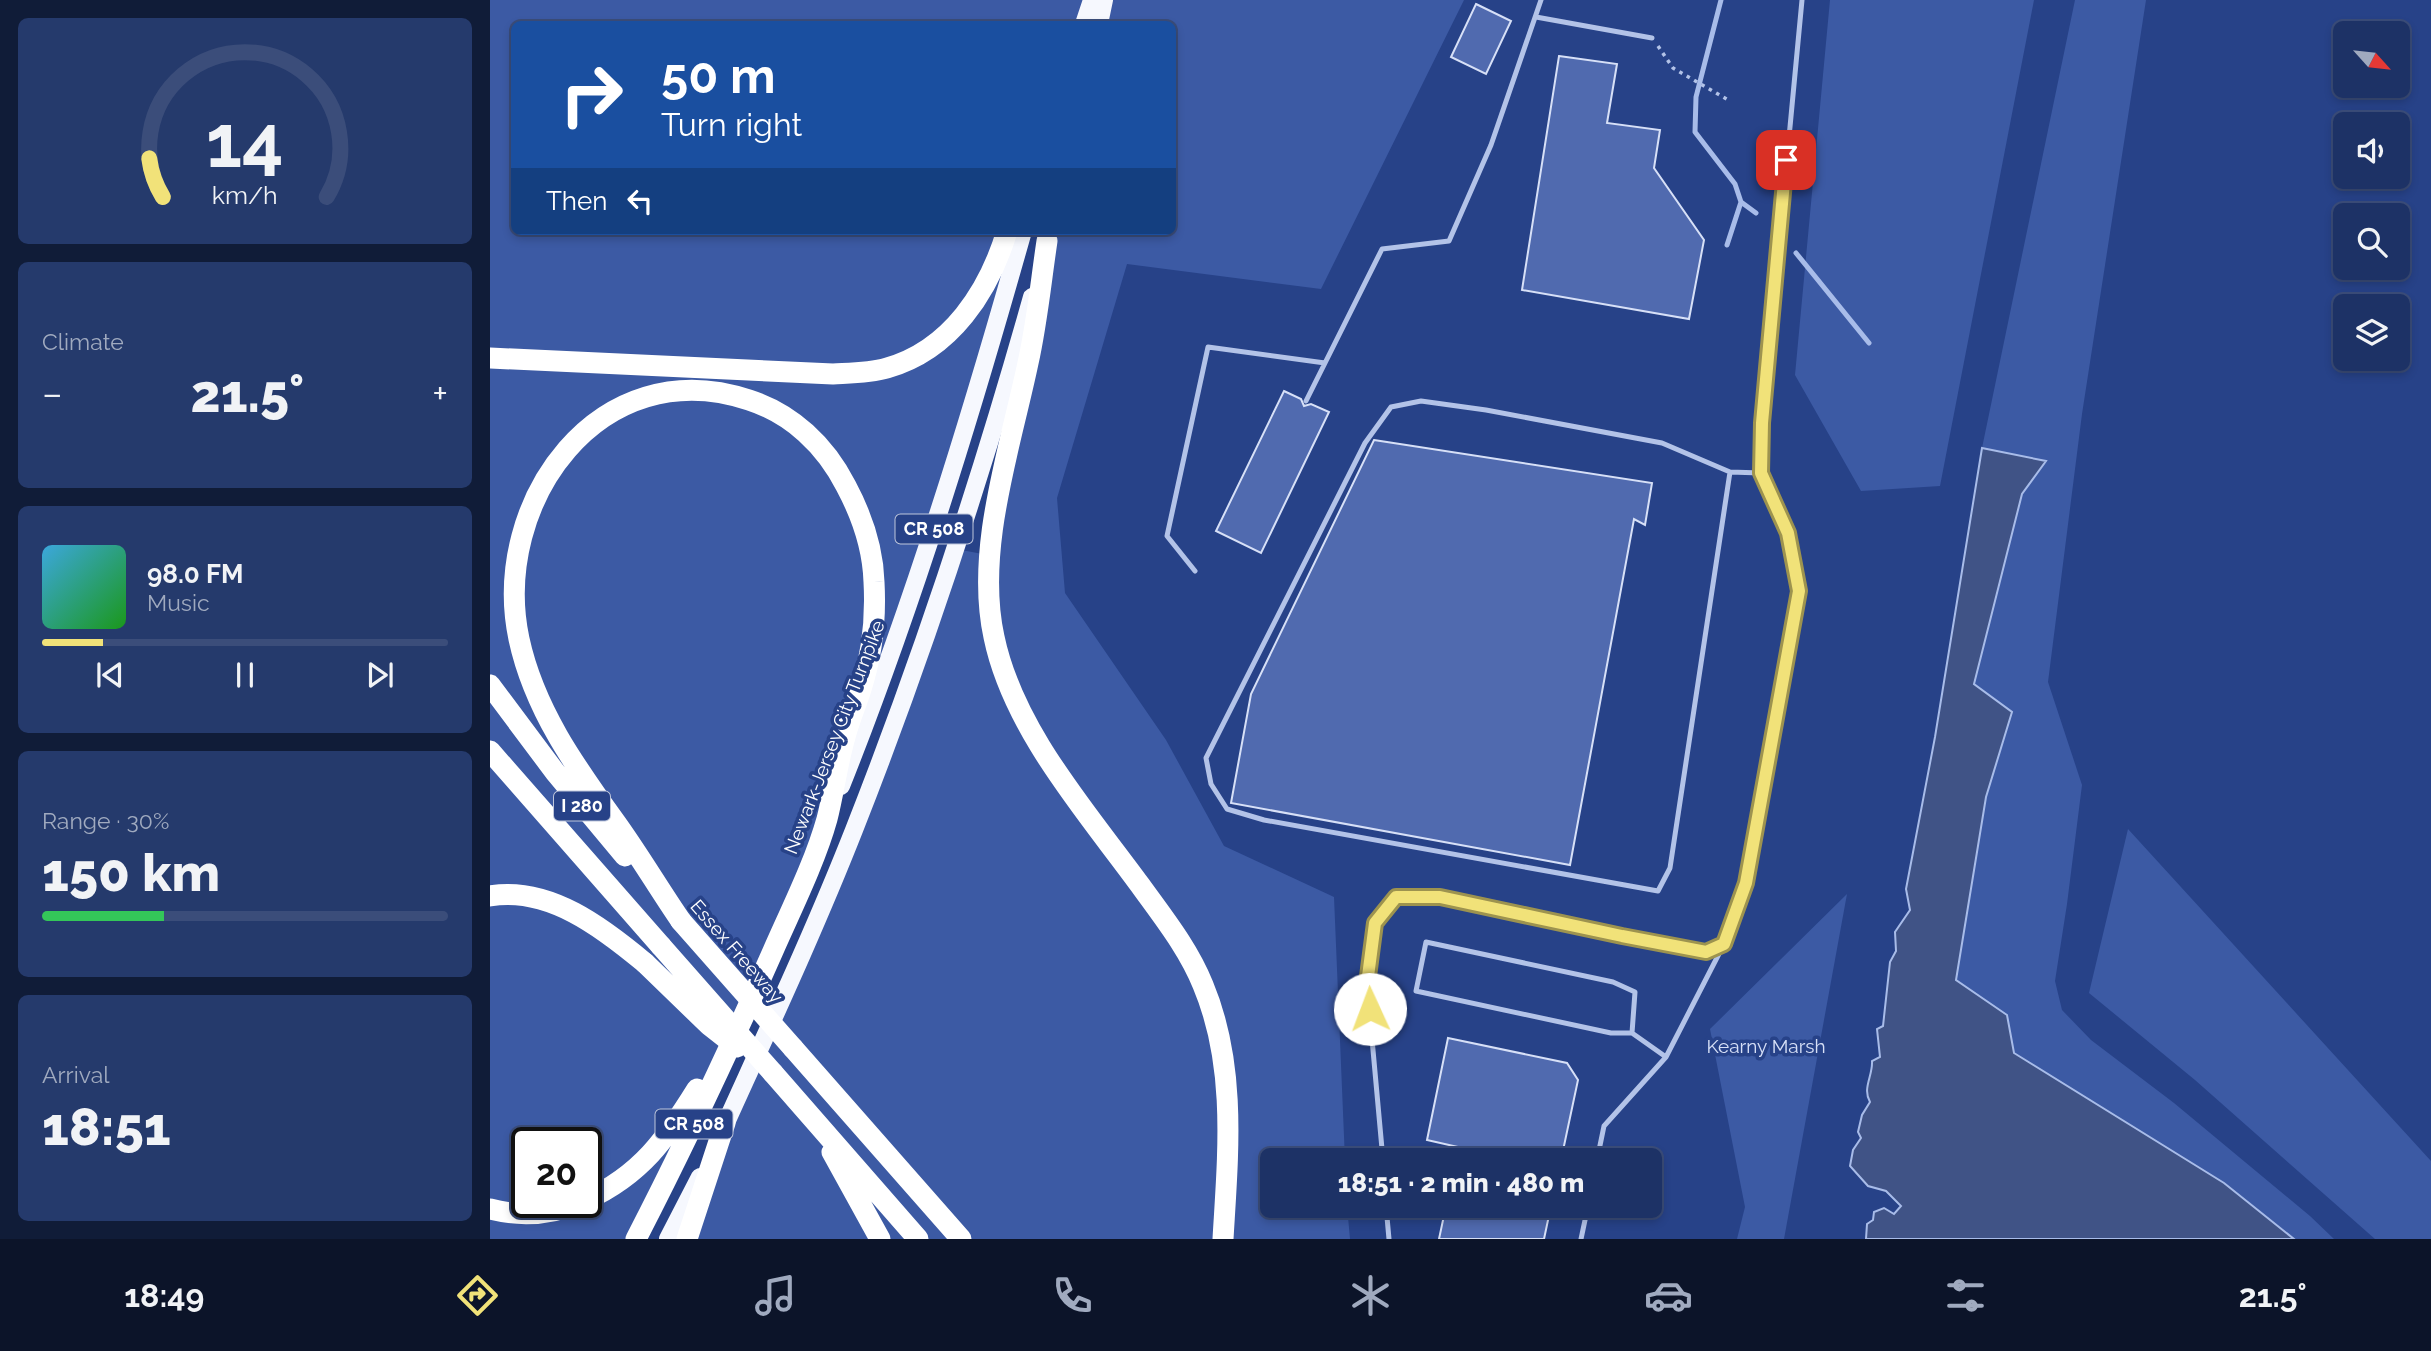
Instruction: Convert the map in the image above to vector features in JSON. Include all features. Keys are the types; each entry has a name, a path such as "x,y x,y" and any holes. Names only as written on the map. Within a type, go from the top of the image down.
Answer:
{"highway":[{"path":"490,358 833,374 887,368 925,351 962,319 986,283 1006,235"},
{"path":"1048,236 1029,358 991,536 987,588 991,624 1003,672 1028,723 1072,793 1178,938 1206,992 1219,1035 1227,1093 1228,1158 1223,1239"},
{"path":"681,921 565,750 531,678 516,623 513,588 515,562 531,506 546,477 565,451 590,428 615,412 643,399 676,392 712,392 743,397 773,409 801,428 826,454 846,484 868,538 874,578 874,624 867,667 845,737 826,822"},
{"name":"Essex Freeway","path":"490,685 571,792 961,1239"},
{"name":"I 280","path":"490,751 918,1239"},
{"name":"Newark-Jersey City Turnpike","path":"636,1239 748,1007 826,822"},
{"path":"490,896 523,896 562,908 604,931 645,963 709,1025 773,1073"},
{"path":"602,1192 617,1184 653,1154 671,1131 748,1007"},
{"path":"816,1122 850,1189 880,1239"},
{"path":"687,1239 725,1123"},
{"path":"490,1209 511,1214"}],"main road":[{"path":"1085,21 1092,0"},
{"path":"1100,21 1104,0"},
{"name":"Newark-Jersey City Turnpike","path":"826,822 891,653 944,500 1022,235"},
{"name":"CR 508","path":"668,1239 775,1020 908,690 971,504 1048,236"}],"lane":[{"path":"1306,401 1381,249 1449,241 1491,145 1541,0"},
{"path":"1599,1148 1604,1126 1666,1057 1724,944 1746,883 1799,591 1788,533 1761,473 1762,423 1802,0"},
{"path":"1536,16 1652,38"},
{"path":"1195,571 1167,536 1208,347 1325,363"},
{"path":"1730,472 1670,868 1658,891 1264,820 1227,809 1212,784 1206,758 1365,443 1391,407 1421,401 1662,443 1730,472 1761,473"},
{"path":"1381,1148 1367,984 1375,923 1396,897 1440,897 1706,952 1724,944"},
{"path":"1632,1033 1635,992 1613,982 1426,942 1416,991 1611,1033 1632,1033 1666,1057"},
{"path":"1387,1218 1389,1239"},
{"path":"1581,1239 1585,1218"}],"path":[{"path":"1652,38 1673,68 1730,101"}],"green space":[{"path":"490,0 1086,0 1081,21 511,21 511,235 1022,235 869,712 636,1239 490,1239"},
{"path":"1111,0 1464,0 1321,289 1127,264 1057,498 1065,593 1166,740 1224,846 1334,897 1344,1148 1260,1148 1260,1218 1348,1218 1350,1239 668,1239 774,1020 956,549 988,555 1048,235 1176,235 1176,21 1104,21"},
{"path":"1830,0 2034,0 1940,486 1861,491 1795,375"},
{"path":"2075,0 2146,0 2082,414 2048,682 2082,785 2055,981 2062,1010 2091,1040 2174,1103 2334,1239 2294,1239 2224,1183 2014,1053 2007,1015 1956,980 1986,797 2012,712 1974,684 2022,494 2046,461 1982,448"},
{"path":"2128,829 2431,1161 2431,1239 2375,1239 2195,1080 2089,993"},
{"name":"Kearny Marsh","path":"1847,894 1784,1239 1737,1239 1745,1207 1710,1029"}],"shaded area":[{"path":"1982,448 2046,461 2022,494 1974,684 2012,712 1986,797 1956,980 2007,1015 2014,1053 2224,1183 2294,1239 1866,1239 1867,1224 1873,1220 1874,1212 1884,1208 1894,1214 1901,1206 1886,1191 1868,1186 1850,1166 1853,1150 1861,1138 1858,1132 1862,1115 1870,1102 1867,1087 1872,1061 1880,1057 1877,1029 1883,1026 1890,962 1896,951 1895,932 1910,910 1906,889 1935,737"}],"building":[{"path":"1476,4 1511,21 1486,74 1451,57"},
{"path":"1559,56 1617,64 1607,123 1660,130 1654,168 1704,240 1689,319 1522,290"},
{"path":"1284,391 1301,399 1304,406 1311,404 1329,412 1261,553 1216,531"},
{"path":"1374,440 1652,483 1645,525 1634,519 1570,865 1231,803 1251,694"},
{"path":"1448,1038 1567,1063 1578,1080 1564,1148 1458,1148 1427,1140"},
{"path":"1443,1218 1548,1218 1544,1239 1439,1239"}],"waterway":[{"path":"1721,0 1696,97 1695,132 1735,184 1741,202 1727,245"},
{"path":"1741,202 1756,213"},
{"path":"1796,253 1869,343"}],"route":[{"path":"1370,1009 1367,984 1375,923 1396,897 1440,897 1706,952 1724,944 1746,883 1799,591 1788,533 1761,473 1762,423 1786,160"}]}
